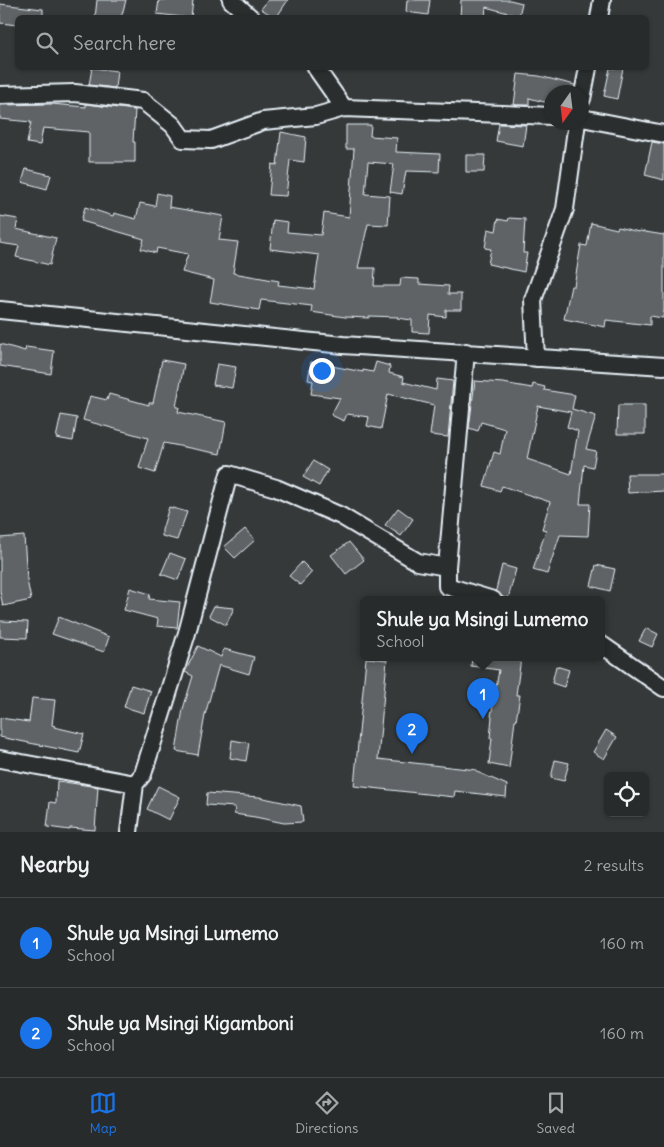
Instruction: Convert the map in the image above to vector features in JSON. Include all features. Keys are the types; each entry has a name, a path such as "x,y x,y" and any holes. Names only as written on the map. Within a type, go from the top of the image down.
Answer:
{"street":[{"path":"231,0 248,15"},
{"path":"600,15 602,0"},
{"path":"317,70 344,108"},
{"path":"585,85 588,70"},
{"path":"0,95 75,93 143,101 173,125 183,139 211,140 264,121 316,116 344,108 544,116"},
{"path":"589,119 664,134"},
{"path":"536,358 534,300 565,209 576,130"},
{"path":"0,310 343,345 664,366"},
{"path":"466,352 447,567 447,586 480,596"},
{"path":"129,832 136,784 143,774 186,634 229,474 276,488 341,516 418,562 447,567"},
{"path":"605,647 664,688"},
{"path":"0,759 136,784"}],"building":[{"path":"97,0 126,0 122,15 95,15"},
{"path":"159,0 193,0 191,15 157,14"},
{"path":"268,0 288,0 278,15 271,15 261,9"},
{"path":"407,0 430,0 428,15 406,12"},
{"path":"461,0 510,0 522,3 519,15 486,7 485,15 460,15"},
{"path":"0,4 43,9 43,15 15,15 15,25 0,23"},
{"path":"92,70 117,71 115,88 89,85"},
{"path":"610,70 623,70 617,99 604,96"},
{"path":"518,74 539,76 575,85 544,85 544,102 529,98 529,105 514,105"},
{"path":"51,104 86,107 86,104 135,110 133,142 135,142 135,162 89,162 89,132 43,128 40,145 27,143 31,122 0,119 0,105"},
{"path":"499,124 526,125 523,146 496,141"},
{"path":"346,125 371,125 370,136 397,138 396,152 440,154 439,172 406,171 402,194 390,192 394,164 368,162 365,194 390,196 388,225 368,224 358,268 375,268 374,286 400,286 401,278 419,279 419,284 449,286 448,294 461,294 461,310 446,310 446,317 430,315 429,333 412,332 412,320 398,317 345,317 311,312 312,306 261,300 259,310 210,302 214,280 182,272 188,254 157,248 156,253 141,249 144,239 81,221 85,207 113,216 114,213 136,219 140,203 155,206 157,193 170,196 169,207 223,216 219,240 238,242 233,273 279,281 278,285 314,289 319,255 270,249 273,220 288,222 287,232 321,235 324,213 349,217 354,149 346,149"},
{"path":"281,132 306,137 304,162 290,160 286,196 269,195 272,164 277,165"},
{"path":"652,142 664,144 664,180 645,175"},
{"path":"466,155 485,155 484,172 466,172"},
{"path":"26,169 51,175 47,189 22,182"},
{"path":"0,216 18,219 16,229 56,238 50,265 16,257 19,246 0,243"},
{"path":"509,218 525,219 523,253 527,253 524,272 488,264 491,249 485,248 488,229 496,231 498,219 508,221"},
{"path":"591,223 617,229 618,227 664,235 663,318 650,316 650,325 606,320 605,327 564,319 571,286 574,286 581,245 587,246"},
{"path":"0,344 25,351 26,347 54,351 51,374 0,366"},
{"path":"162,360 184,364 176,407 179,407 178,412 226,422 220,454 164,443 155,473 139,468 148,438 83,420 90,396 107,400 109,394 149,405 149,403 153,403"},
{"path":"311,362 363,372 363,370 373,372 376,362 390,366 389,373 404,377 403,382 436,390 437,379 453,381 448,437 430,435 434,405 388,394 381,429 367,426 369,417 347,414 344,421 331,415 340,398 311,394 313,381 308,380"},
{"path":"217,364 236,367 232,388 213,385"},
{"path":"475,381 532,388 533,384 545,387 544,390 575,395 572,409 596,416 586,449 596,451 593,467 584,465 580,504 590,504 588,536 560,535 547,574 533,570 546,530 542,529 550,502 502,486 500,491 484,486 494,452 500,454 505,429 481,422 478,431 469,428","holes":["538,406 571,412 567,427 578,431 571,474 527,459"]},
{"path":"618,405 645,405 645,434 617,434"},
{"path":"61,415 77,418 73,441 56,438"},
{"path":"313,461 328,470 319,486 303,477"},
{"path":"627,474 663,474 664,491 628,493"},
{"path":"169,507 187,512 177,540 162,536"},
{"path":"398,508 413,519 401,536 385,525"},
{"path":"245,529 255,540 235,558 224,547"},
{"path":"24,536 27,580 31,600 3,606 0,592 0,538"},
{"path":"349,542 364,560 346,574 331,555"},
{"path":"170,553 186,559 178,580 161,574"},
{"path":"302,562 312,572 300,585 289,576"},
{"path":"502,565 516,569 509,596 502,596 496,590"},
{"path":"596,565 615,569 610,591 591,586"},
{"path":"130,588 150,594 149,599 180,602 177,628 157,626 158,619 124,610"},
{"path":"214,606 234,608 226,625 209,616"},
{"path":"59,617 109,637 104,652 52,634"},
{"path":"0,621 28,622 27,638 0,637"},
{"path":"646,628 658,634 652,647 639,641"},
{"path":"198,646 221,657 224,649 254,657 249,674 219,665 205,715 198,755 176,751 183,709 193,676 185,672"},
{"path":"366,661 387,661 378,759 477,770 477,772 507,785 506,797 455,791 454,797 354,786"},
{"path":"472,661 521,661 516,695 520,695 509,768 489,764 492,738 490,738 491,716 499,670 471,666"},
{"path":"556,666 569,670 564,687 552,683"},
{"path":"131,685 151,691 144,713 124,707"},
{"path":"32,698 55,700 52,725 84,734 79,753 0,737 0,718 29,722"},
{"path":"606,730 617,737 604,759 593,752"},
{"path":"232,740 249,743 246,761 230,758"},
{"path":"555,760 569,763 564,781 551,778"},
{"path":"57,781 98,787 95,830 70,828 70,830 47,827 50,802 56,803"},
{"path":"158,786 180,797 169,820 147,809"},
{"path":"207,793 259,797 301,806 303,822 284,823 234,814 235,807 206,805"}],"place":[{"name":"Shule ya Msingi Lumemo","path":"483,719"},
{"name":"Shule ya Msingi Kigamboni","path":"412,754"}]}
